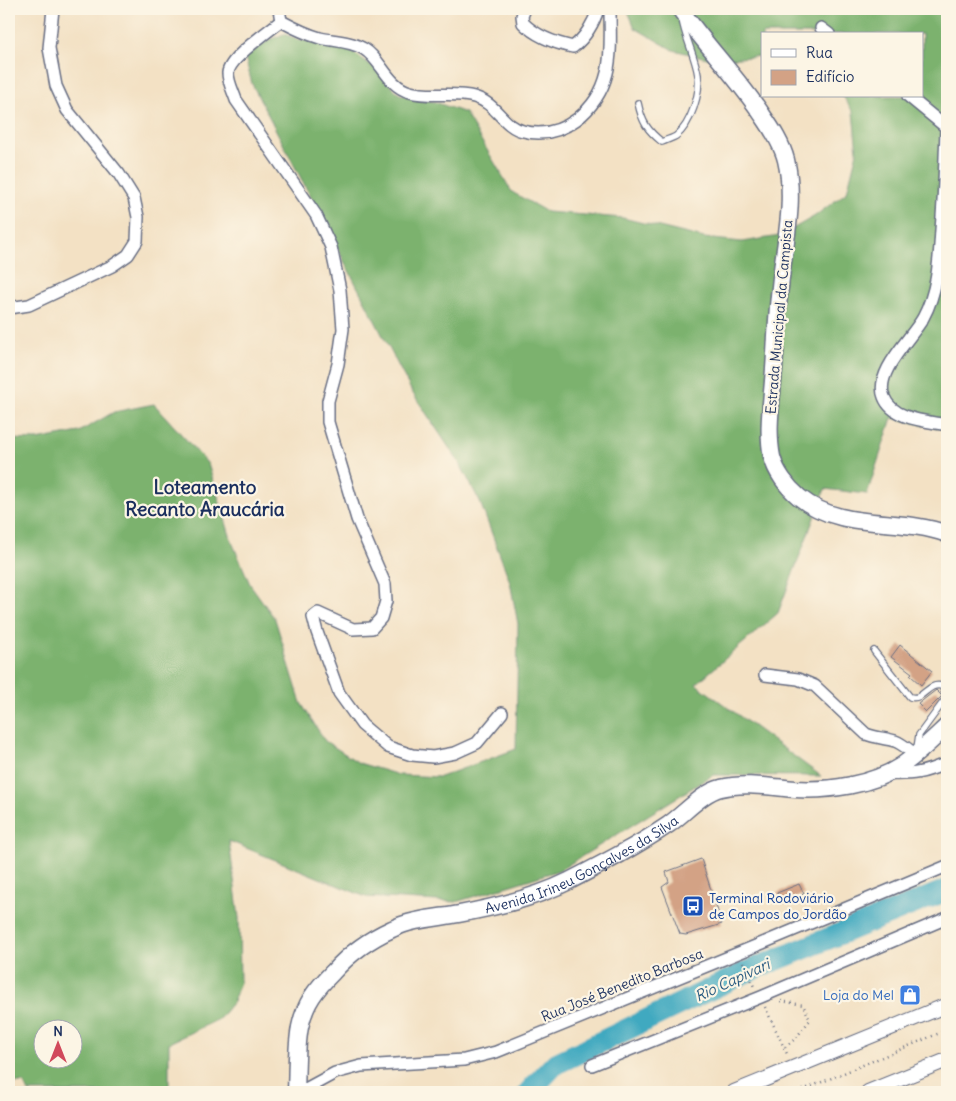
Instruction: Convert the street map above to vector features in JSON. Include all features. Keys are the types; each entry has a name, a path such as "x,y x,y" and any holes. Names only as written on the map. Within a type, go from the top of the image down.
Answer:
{"main road":[{"name":"Estrada Municipal da Campista","path":"680,9 752,100 775,134 785,157 790,184 788,221 780,288 769,432 772,458 780,476 798,496 814,507 840,518 931,528 947,534"},
{"name":"Avenida Irineu Gonçalves da Silva","path":"296,1092 300,1027 305,1010 315,990 342,961 370,940 392,928 409,923 487,909 527,898 566,882 666,826 708,794 721,788 739,786 800,789 831,788 861,782 886,774 916,755 947,726"}],"street":[{"path":"9,308 29,305 112,266 128,255 137,240 138,217 134,198 119,174 67,110 56,86 48,48 53,9"},
{"path":"279,9 281,21"},
{"path":"524,9 523,23 531,31 551,42 573,47 582,40 598,9"},
{"path":"281,21 300,32 364,49 392,82 408,92 424,95 473,96 486,101 508,123 522,131 542,133 560,129 580,119 596,99 607,75 610,61 610,9"},
{"path":"281,21 246,49 230,66 228,72 229,82 236,100 316,215 331,247 340,290 343,329 338,364 328,401 328,422 357,519 385,584 386,601 381,618 372,628 353,629 318,613 313,617 317,632 339,693 362,726 388,747 412,755 433,757 455,753 477,743 502,713"},
{"path":"910,98 947,128 943,209 936,287 922,319 888,366 883,384 883,396 888,405 895,411 908,417 947,425"},
{"path":"765,675 798,679 815,686 866,734 895,741 916,755"},
{"path":"886,774 911,775 932,770 947,763"},
{"name":"Rua José Benedito Barbosa","path":"300,1092 335,1073 361,1066 464,1060 496,1052 947,866"},
{"path":"592,1065 947,918"},
{"path":"734,1092 947,1005"},
{"path":"868,1092 947,1060"}],"lane":[{"path":"638,103 641,119 651,133 662,142 677,136 690,118 696,103 698,76 683,29 680,9"},
{"path":"874,651 910,697 918,697 936,684 942,686 946,692 946,697 919,734 916,755"}],"path":[{"path":"744,963 794,1068"},
{"path":"759,995 803,1005 810,1020 784,1048"},
{"path":"798,1092 947,1030"}],"green space":[{"path":"627,9 947,9 947,430 892,418 867,494 825,489 778,613 696,684 821,776 713,775 560,870 456,902 366,897 229,841 239,918 240,982 233,1002 219,1019 169,1043 169,1092 29,1092 24,1083 9,1083 9,439 37,440 79,432 114,412 154,404 208,464 232,542 250,584 275,619 301,703 325,741 359,763 399,775 440,777 516,749 518,624 510,582 480,502 460,464 412,392 252,84 245,57 269,40 284,34 299,40 341,44 374,67 399,94 435,102 465,113 512,192 547,212 623,218 704,238 742,242 780,236 815,216 847,192 857,152 853,112 844,98 924,98 924,32 761,32 761,56 716,60 673,50 635,28"}],"building":[{"path":"900,645 932,671 921,685 910,675 912,673 891,657"},
{"path":"936,690 942,696 926,712 918,704"},
{"name":"Terminal Rodoviário de Campos do Jordão","path":"701,859 722,924 686,935 680,934 662,887 669,882 666,872"},
{"path":"799,884 804,894 782,903 777,893"}],"waterway":[{"name":"Rio Capivari","path":"529,1092 555,1064 744,973 947,890"}],"place":[{"name":"Terminal Rodoviário de Campos do Jordão","path":"693,906"},
{"name":"Loja do Mel","path":"910,995"}],"district":[{"name":"Loteamento Recanto Araucária","path":"205,498"}]}
